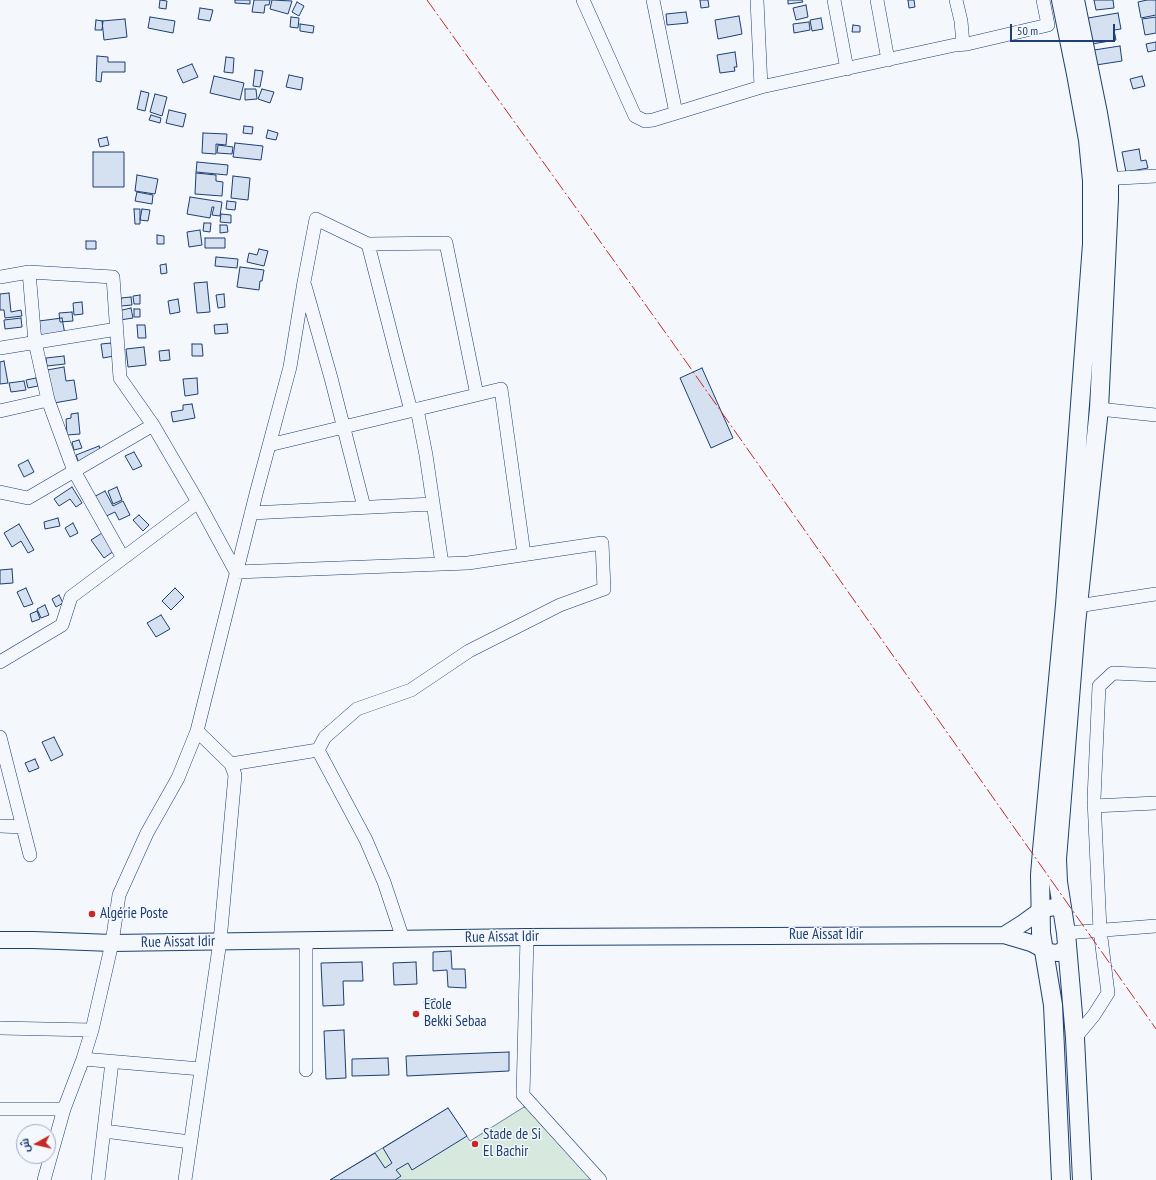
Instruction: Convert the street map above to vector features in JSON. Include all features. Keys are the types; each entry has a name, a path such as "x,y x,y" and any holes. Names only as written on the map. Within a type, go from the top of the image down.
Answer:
{"main road":[{"path":"1061,0 1088,140 1108,207 1099,409 1071,607 1042,850 1040,910 1041,933 1052,1005 1061,1180"},
{"path":"1075,0 1098,113 1100,179 1092,244 1057,859 1058,882 1066,940 1074,1038 1082,1180"}],"street":[{"path":"584,0 635,116 645,121 654,120 761,87 1048,26 1043,0"},
{"path":"653,0 676,112"},
{"path":"757,0 761,87"},
{"path":"834,0 847,69"},
{"path":"876,0 888,60"},
{"path":"956,0 961,21 963,44"},
{"path":"1100,179 1156,176"},
{"path":"44,1180 64,1109 83,1059 92,1030 112,943 119,895 147,833 178,778 197,731 251,513 290,367 316,219 368,244 446,243 477,395"},
{"path":"368,244 426,455 442,564"},
{"path":"29,272 35,342 48,400 74,471 123,558"},
{"path":"0,277 29,272 113,277 120,378 153,426 198,502 236,572"},
{"path":"304,282 331,378 364,508"},
{"path":"0,348 117,329"},
{"path":"269,445 501,389 524,554"},
{"path":"0,411 48,400"},
{"path":"1099,409 1156,415"},
{"path":"0,492 28,498 153,426"},
{"path":"0,662 62,625 71,597 198,502"},
{"path":"251,513 433,504"},
{"path":"236,572 468,563 602,543 604,589 560,605 469,651 411,690 357,709 325,737 318,750"},
{"path":"1071,607 1156,594"},
{"path":"1074,1038 1094,1015 1108,993 1100,930 1094,806 1099,686 1113,673 1156,675"},
{"path":"184,1180 220,941 235,775 231,764 197,731"},
{"path":"0,737 30,855"},
{"path":"231,764 318,750"},
{"path":"318,750 366,840 384,882 403,939"},
{"path":"1094,806 1156,803"},
{"path":"0,826 23,827"},
{"path":"1004,935 1023,924 1040,910 1054,907 1062,910"},
{"path":"1004,935 1031,943 1044,951 1058,953 1066,940 1100,930 1156,926"},
{"name":"Rue Aissat Idir","path":"0,940 112,943 527,937 1004,935"},
{"path":"527,937 523,1096 600,1180"},
{"path":"306,940 306,1070"},
{"path":"0,1028 92,1030"},
{"path":"83,1059 201,1069"},
{"path":"98,1180 112,1062"},
{"path":"0,1109 64,1109"},
{"path":"104,1131 190,1142"}],"shaded area":[{"name":"Stade de Si El Bachir","path":"524,1107 532,1111 594,1180 330,1180 448,1108 470,1141"}],"building":[{"path":"160,0 167,1 166,9 159,8"},
{"path":"235,0 250,0 250,4 235,3"},
{"path":"254,0 270,0 269,5 265,5 264,13 252,12"},
{"path":"272,0 292,1 288,14 270,9"},
{"path":"700,0 708,0 709,7 701,8"},
{"path":"788,0 802,0 803,2 788,4"},
{"path":"908,0 914,0 915,7 909,8"},
{"path":"1094,0 1113,0 1114,8 1096,10"},
{"path":"1156,0 1156,15 1141,18 1138,2"},
{"path":"297,2 304,6 299,16 292,12"},
{"path":"806,5 808,17 796,20 793,8"},
{"path":"200,8 213,10 210,21 198,19"},
{"path":"686,12 688,23 667,25 666,14"},
{"path":"1118,13 1121,29 1114,30 1116,40 1092,44 1088,18"},
{"path":"739,16 742,34 718,39 715,20"},
{"path":"150,17 175,21 173,33 148,28"},
{"path":"291,17 299,18 298,28 290,27"},
{"path":"1156,17 1156,33 1145,35 1142,19"},
{"path":"821,18 823,29 812,31 810,20"},
{"path":"125,19 127,37 104,40 102,21"},
{"path":"96,20 103,21 102,30 95,30"},
{"path":"809,22 810,30 794,33 793,24"},
{"path":"300,24 314,26 313,33 300,31"},
{"path":"853,25 860,26 860,32 852,32"},
{"path":"1156,42 1156,50 1148,52 1146,44"},
{"path":"1120,46 1122,61 1096,65 1094,50"},
{"path":"735,52 737,67 734,67 735,71 720,73 717,55"},
{"path":"97,56 108,57 108,62 125,62 125,72 102,72 101,82 96,81"},
{"path":"226,57 234,58 233,73 224,72"},
{"path":"192,64 198,77 183,83 177,70"},
{"path":"255,70 263,71 260,87 253,86"},
{"path":"289,75 303,78 301,90 286,87"},
{"path":"214,76 244,83 240,100 210,93"},
{"path":"1142,76 1145,86 1133,89 1130,79"},
{"path":"245,89 256,89 257,99 245,100"},
{"path":"262,89 274,92 270,103 258,99"},
{"path":"141,91 149,93 145,111 137,109"},
{"path":"155,94 167,97 162,116 150,112"},
{"path":"169,110 186,114 183,127 166,123"},
{"path":"151,115 161,118 160,123 149,120"},
{"path":"244,126 253,127 252,134 243,133"},
{"path":"268,130 278,133 276,140 266,138"},
{"path":"203,133 227,134 226,145 216,144 216,154 202,153"},
{"path":"107,137 109,145 100,147 98,139"},
{"path":"235,143 263,146 261,160 233,157"},
{"path":"218,145 233,147 232,154 217,153"},
{"path":"1139,149 1141,161 1146,160 1148,168 1126,172 1122,152"},
{"path":"93,152 124,152 124,187 93,187"},
{"path":"197,162 228,165 227,175 196,172"},
{"path":"196,173 216,175 216,181 223,182 222,196 195,194"},
{"path":"137,175 158,179 155,194 135,191"},
{"path":"233,176 250,178 248,200 231,198"},
{"path":"137,192 153,195 152,204 135,201"},
{"path":"190,197 222,202 220,216 212,215 214,207 212,207 210,218 187,214"},
{"path":"227,201 236,202 235,210 226,209"},
{"path":"134,209 140,209 140,224 135,224"},
{"path":"142,209 150,210 148,221 140,220"},
{"path":"221,214 231,215 231,223 220,222"},
{"path":"204,223 211,223 210,232 203,231"},
{"path":"220,225 227,225 228,232 220,233"},
{"path":"200,230 202,245 189,247 187,232"},
{"path":"157,235 164,236 164,244 157,244"},
{"path":"205,238 225,238 225,248 205,248"},
{"path":"86,241 96,241 96,249 86,249"},
{"path":"259,249 268,251 264,266 247,262 249,253 257,255"},
{"path":"216,257 238,259 237,268 215,266"},
{"path":"166,264 167,273 161,274 160,265"},
{"path":"240,267 264,270 262,281 260,281 259,290 237,287"},
{"path":"207,282 210,312 197,313 194,283"},
{"path":"9,293 11,312 21,310 22,316 5,318 4,310 0,310 0,294"},
{"path":"224,294 225,307 218,308 216,295"},
{"path":"140,295 140,304 134,304 133,296"},
{"path":"131,297 132,305 121,306 121,298"},
{"path":"178,299 180,312 170,314 168,301"},
{"path":"82,302 83,314 74,315 73,303"},
{"path":"131,308 133,318 120,320 118,311"},
{"path":"134,309 140,309 140,317 134,317"},
{"path":"72,312 73,321 60,322 59,313"},
{"path":"21,318 22,327 5,329 4,320"},
{"path":"62,318 66,340 42,344 39,321"},
{"path":"227,324 228,333 215,334 214,325"},
{"path":"137,325 145,325 146,338 138,338"},
{"path":"111,343 114,356 103,358 101,344"},
{"path":"192,344 202,344 203,356 192,356"},
{"path":"144,347 146,365 128,367 126,349"},
{"path":"169,350 170,360 160,361 159,351"},
{"path":"64,356 65,364 47,366 46,358"},
{"path":"4,361 8,383 0,384 0,362"},
{"path":"64,367 66,381 74,380 77,399 54,403 47,370"},
{"path":"702,368 733,438 711,448 680,378"},
{"path":"36,378 38,386 28,388 26,380"},
{"path":"197,378 198,394 185,396 183,379"},
{"path":"24,381 26,390 11,392 9,383"},
{"path":"192,404 195,418 173,422 171,412 183,410 183,405"},
{"path":"78,413 80,434 67,435 66,419 71,418 71,414"},
{"path":"79,440 82,448 74,450 72,442"},
{"path":"99,446 104,461 81,469 76,455"},
{"path":"134,452 142,466 133,470 125,456"},
{"path":"28,460 34,472 24,477 18,465"},
{"path":"72,487 82,503 76,507 70,499 59,506 54,499"},
{"path":"117,487 122,500 113,504 108,491"},
{"path":"105,491 113,506 123,501 130,515 119,520 115,512 100,519 90,499"},
{"path":"139,515 149,525 143,531 133,520"},
{"path":"58,518 60,526 45,529 44,522"},
{"path":"73,523 78,533 70,537 65,528"},
{"path":"19,524 34,550 28,553 21,541 12,547 4,533"},
{"path":"102,533 114,551 104,558 91,540"},
{"path":"12,569 13,583 0,584 0,570"},
{"path":"26,588 33,604 24,607 17,592"},
{"path":"175,588 184,597 171,610 162,601"},
{"path":"59,595 63,603 56,607 52,599"},
{"path":"45,605 49,615 41,618 37,609"},
{"path":"37,611 40,619 32,622 30,614"},
{"path":"161,615 170,629 156,637 147,623"},
{"path":"54,737 63,755 51,761 42,742"},
{"path":"35,759 39,768 29,772 25,763"},
{"path":"451,951 452,969 465,969 466,988 448,987 447,970 433,971 433,952"},
{"path":"362,962 363,981 343,981 344,1005 323,1006 321,963"},
{"path":"416,962 417,984 394,985 393,963"},
{"path":"435,999 437,1008 426,1010 424,1001"},
{"path":"344,1030 346,1078 326,1079 324,1031"},
{"path":"509,1052 509,1071 407,1076 406,1056"},
{"path":"388,1058 389,1075 352,1076 352,1059"},
{"path":"448,1108 467,1136 412,1170 408,1163 396,1170 401,1176 395,1180 330,1180 375,1153 385,1168 392,1163 383,1148"}],"power":[{"path":"427,0 670,339 1156,1029"}],"place":[{"name":"Algérie Poste","path":"92,914"},
{"name":"Ecole Bekki Sebaa","path":"416,1014"},
{"name":"Stade de Si El Bachir","path":"475,1144"}]}
